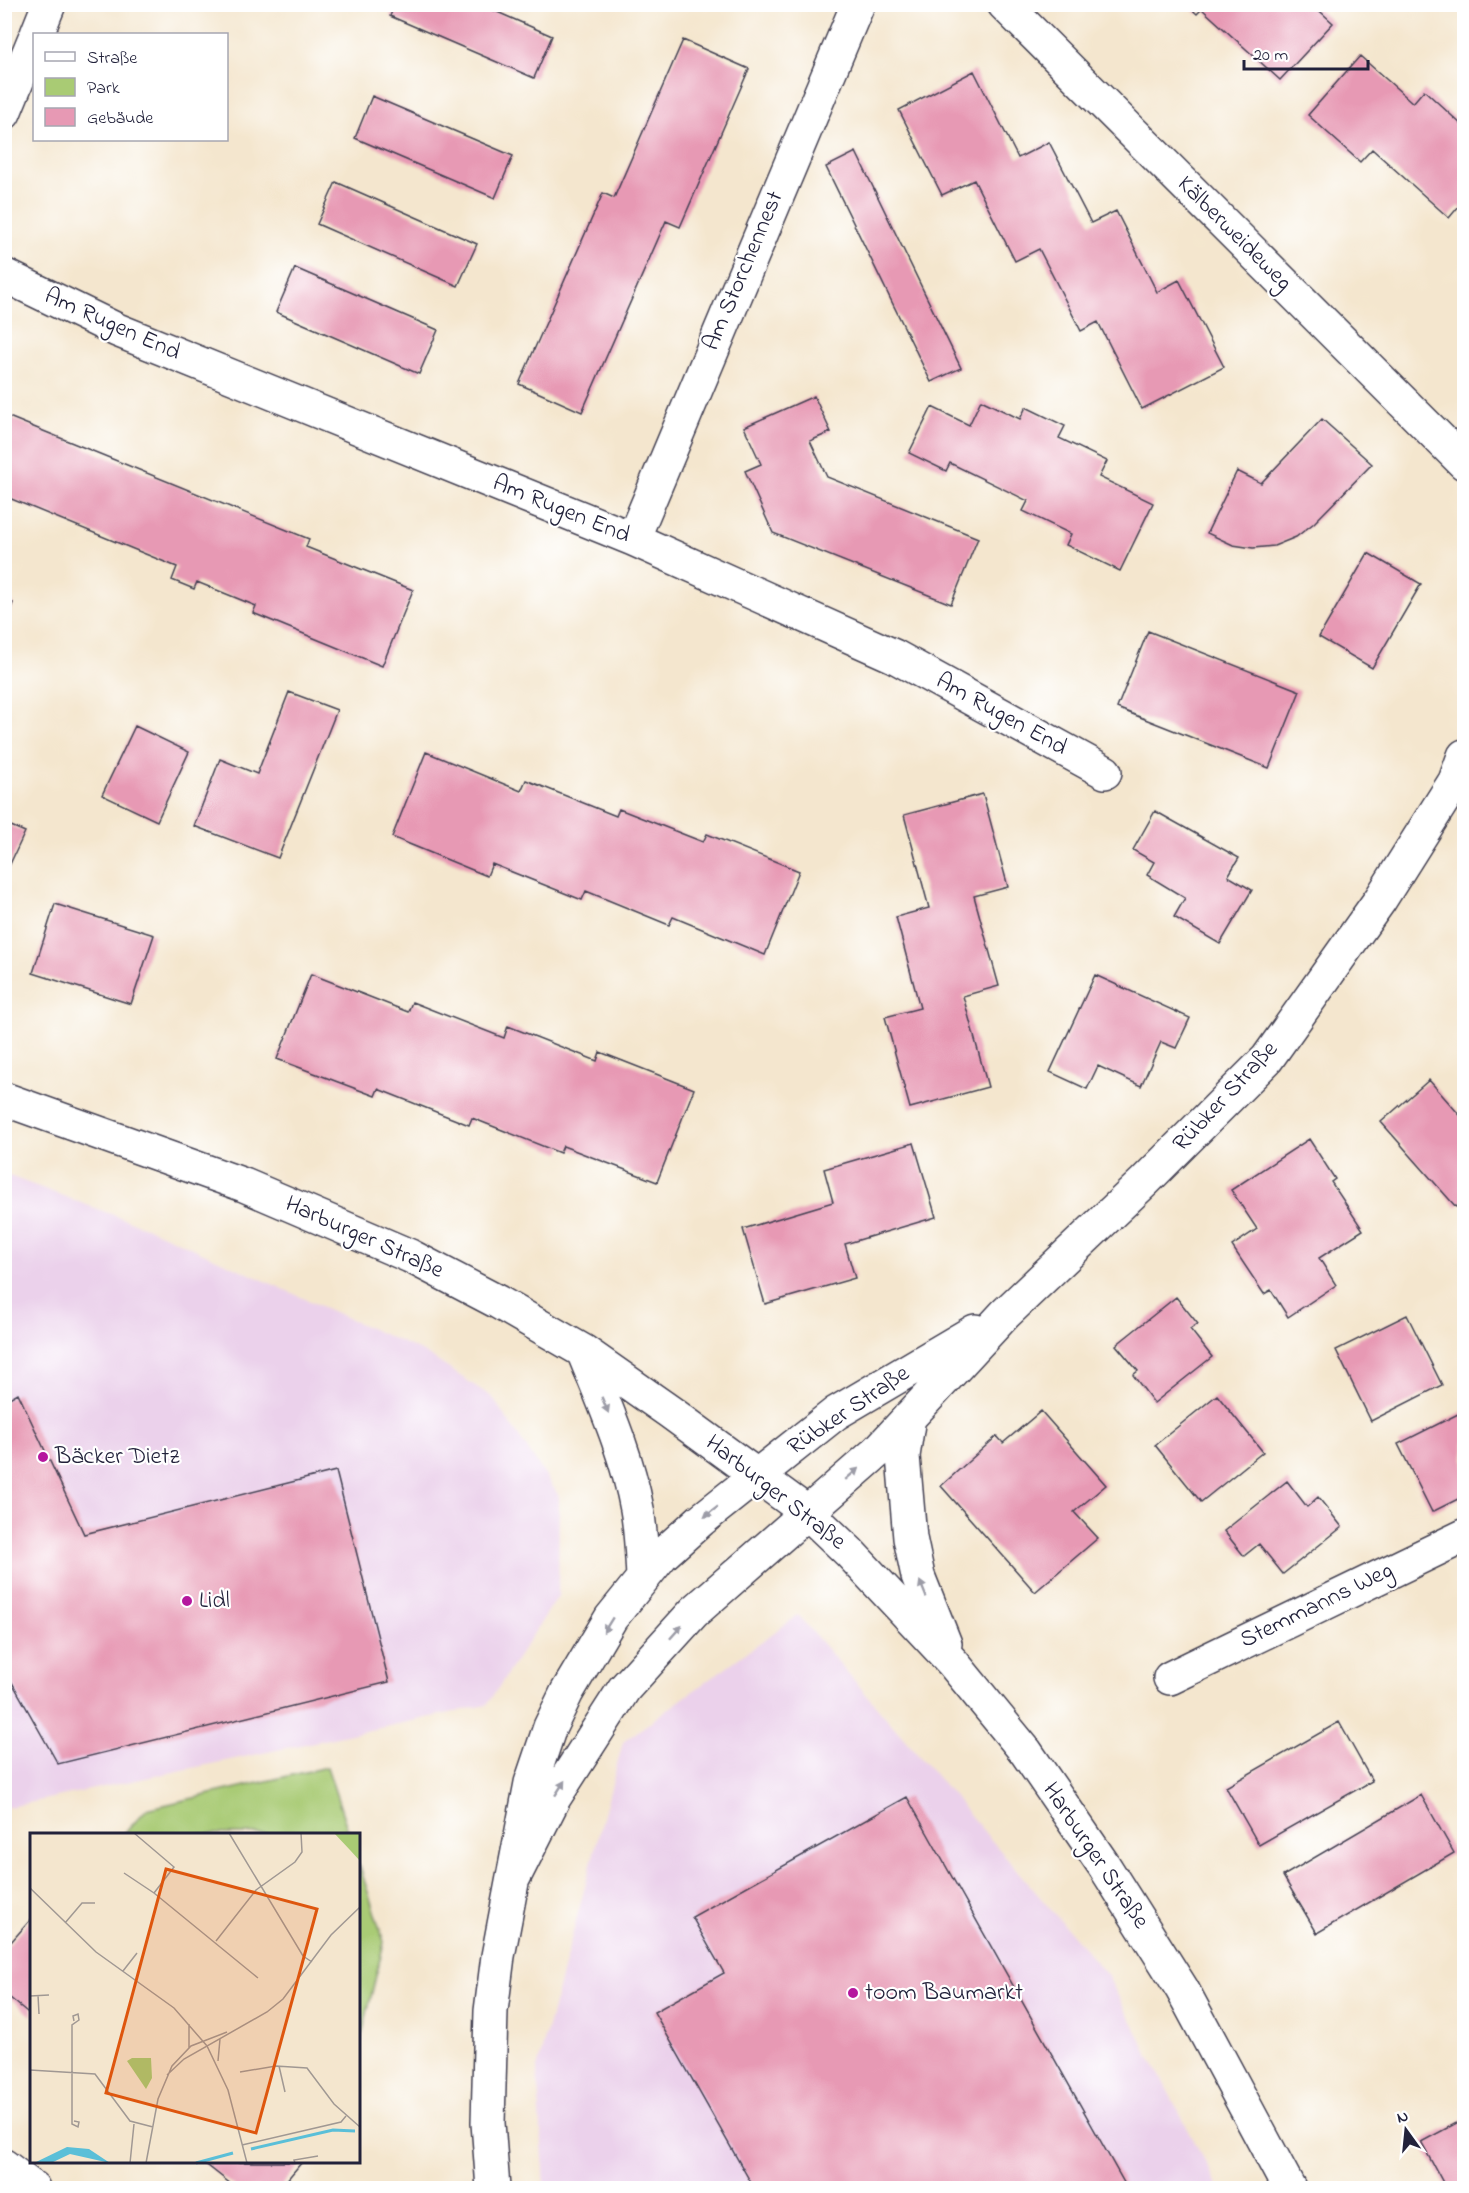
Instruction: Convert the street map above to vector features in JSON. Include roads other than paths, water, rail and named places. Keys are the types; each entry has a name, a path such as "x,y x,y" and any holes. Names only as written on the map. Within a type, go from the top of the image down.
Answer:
{"street":[{"path":"37,33 49,4"},
{"name":"Am Storchennest","path":"633,539 858,4"},
{"name":"Kälberweideweg","path":"1004,4 1464,463"},
{"path":"4,113 33,42"},
{"name":"Am Rugen End","path":"4,275 117,330 633,539 894,656 1105,772"},
{"name":"Rübker Straße","path":"514,1877 554,1798 624,1689 694,1612 878,1451 1005,1314 1144,1182 1267,1059 1380,900 1455,781 1464,756"},
{"name":"Harburger Straße","path":"4,1099 244,1185 410,1256 498,1302 583,1351 808,1513 849,1552 953,1663 1026,1752 1103,1864 1182,1989 1289,2188"},
{"name":"Rübker Straße","path":"514,1877 531,1783 550,1727 567,1692 611,1618 662,1556 700,1520 836,1413 1005,1314"},
{"path":"583,1351 614,1427 630,1474 642,1541 643,1578"},
{"path":"909,1417 903,1456 909,1538 918,1576 953,1663"},
{"name":"Stemmanns Weg","path":"1170,1678 1464,1536"},
{"path":"493,2188 488,2123 491,2011 498,1956 514,1877"},
{"path":"4,2166 33,2188"}],"place":[{"name":"Bäcker Dietz","path":"43,1457"},
{"name":"Lidl","path":"187,1601"},
{"name":"toom Baumarkt","path":"853,1993"}]}
